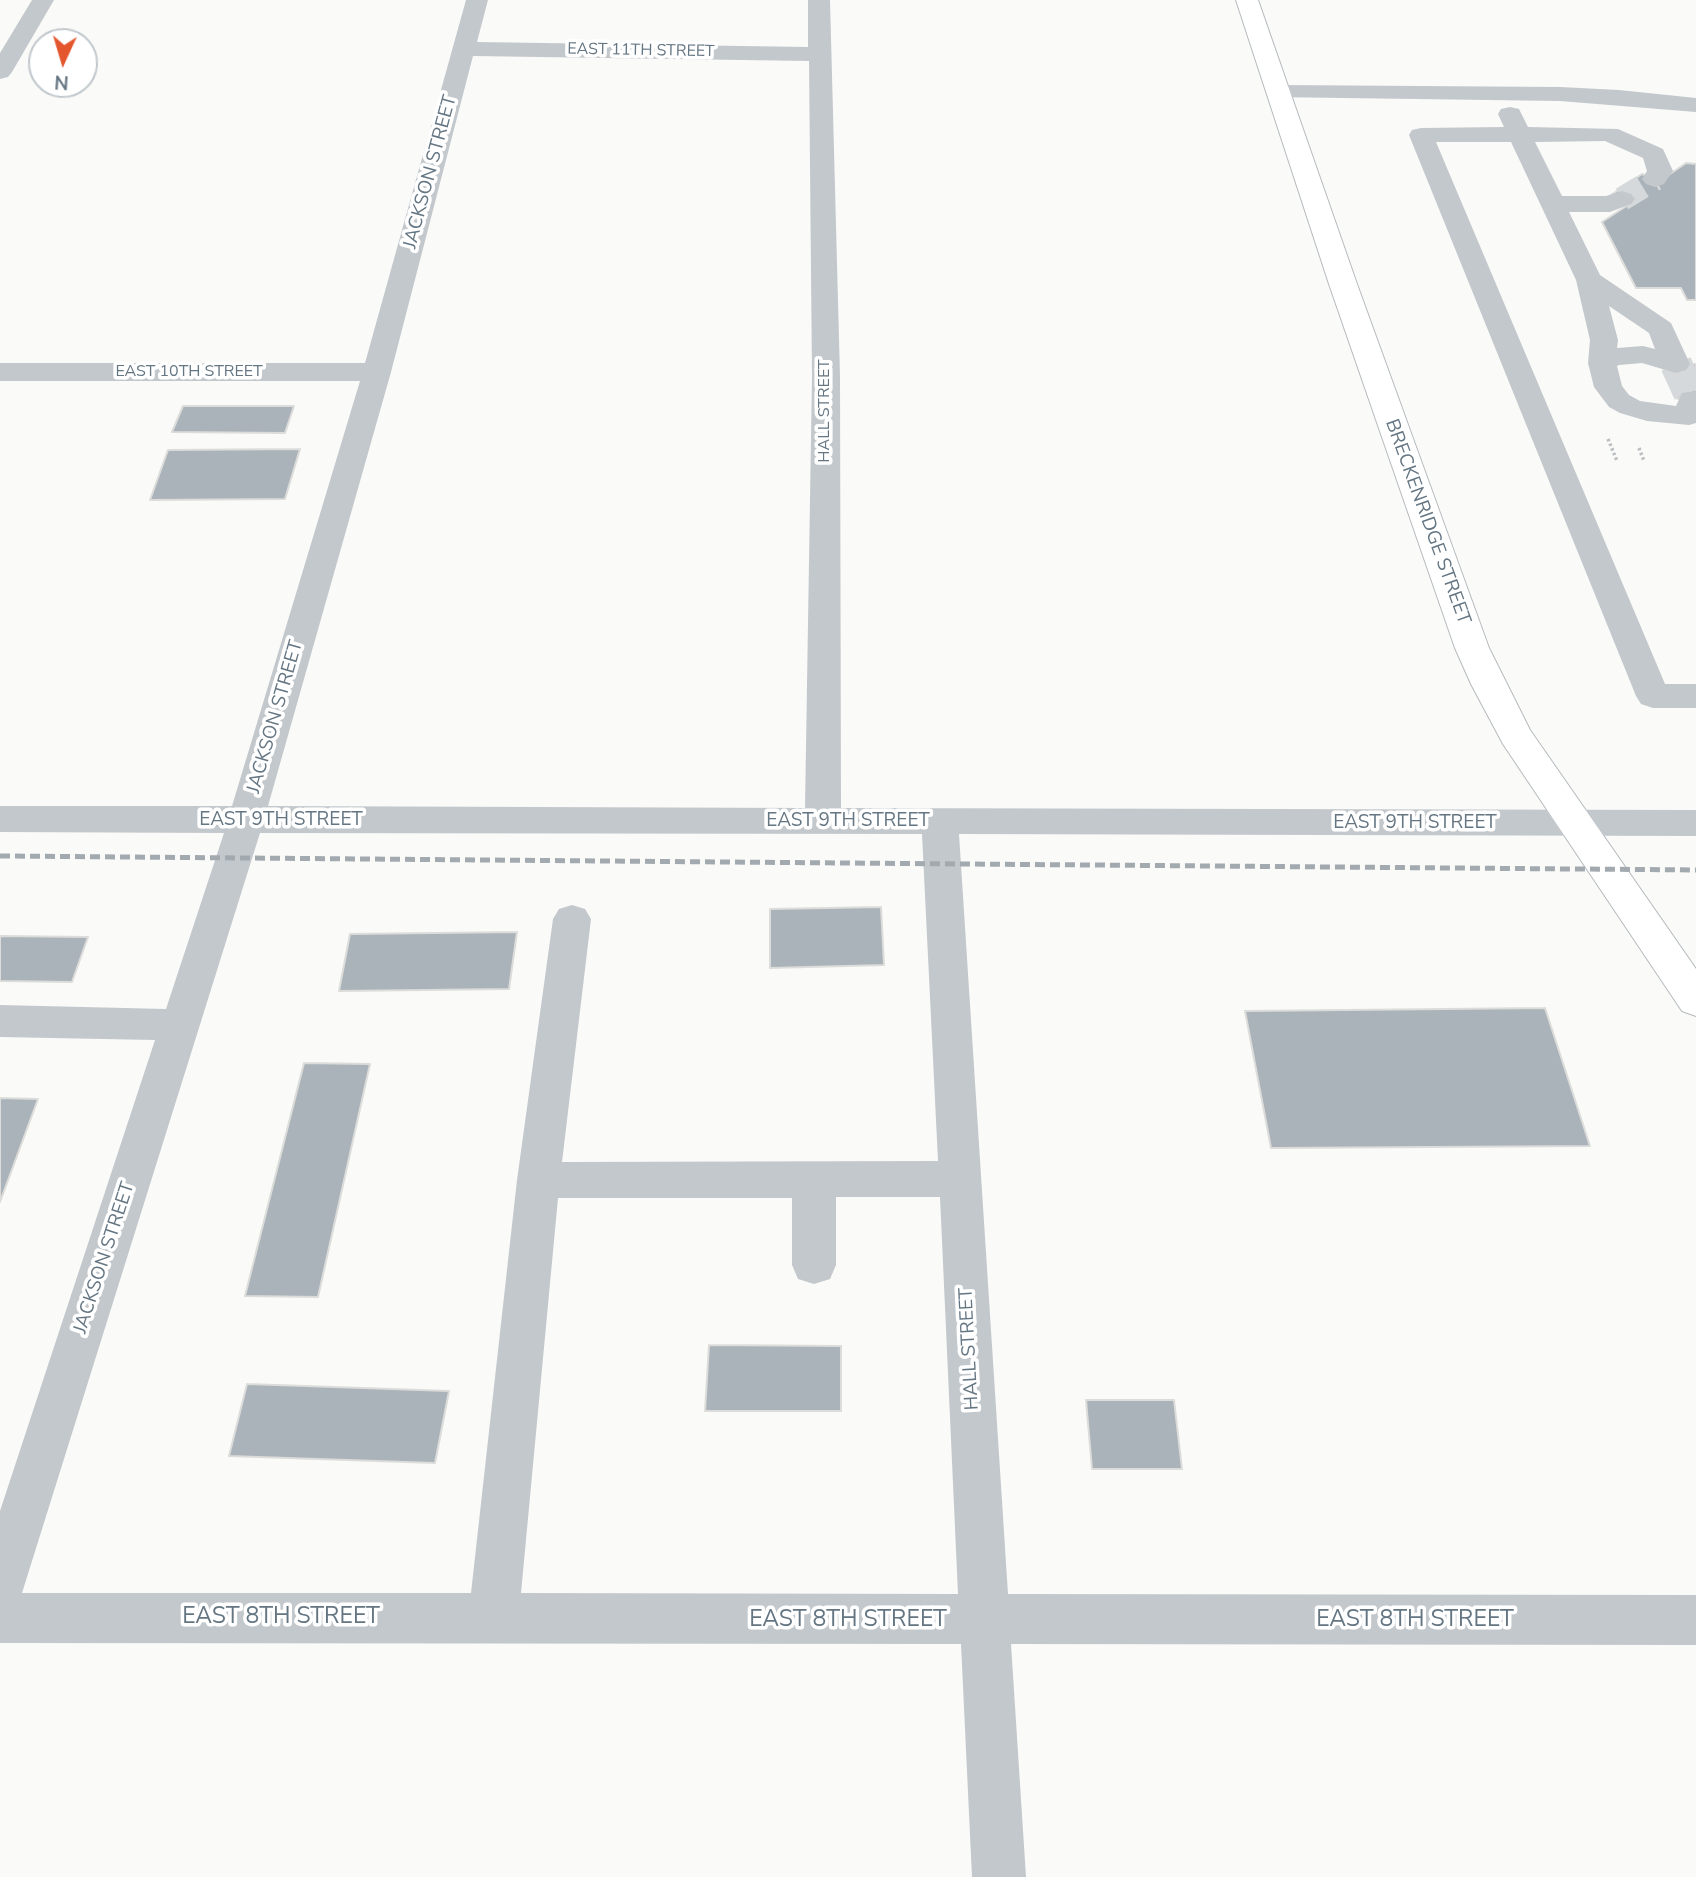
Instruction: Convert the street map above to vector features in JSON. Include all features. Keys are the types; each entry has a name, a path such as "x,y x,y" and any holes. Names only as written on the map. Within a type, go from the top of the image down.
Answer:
{"main road":[{"name":"BRECKENRIDGE STREET","path":"1247,0 1343,284 1472,648 1488,684 1516,735 1696,1000"}],"street":[{"path":"0,72 43,0"},
{"name":"JACKSON STREET","path":"0,1587 178,1025 246,820 377,372 477,0"},
{"name":"HALL STREET","path":"818,0 825,376 823,821"},
{"name":"EAST 11TH STREET","path":"463,49 818,54"},
{"path":"1279,92 1500,93 1619,97 1696,105"},
{"path":"1500,93 1590,280 1605,340 1602,363 1608,387 1619,401 1647,412 1692,412"},
{"path":"1655,179 1660,171 1654,154 1618,136 1421,135 1653,696 1696,696"},
{"path":"1553,204 1610,204 1622,199"},
{"path":"1590,280 1661,329 1676,364 1643,354 1612,357 1602,363"},
{"name":"EAST 10TH STREET","path":"0,372 377,372"},
{"name":"EAST 9TH STREET","path":"0,819 1696,823"},
{"name":"HALL STREET","path":"940,821 999,1877"},
{"path":"494,1617 538,1180 572,919"},
{"path":"0,1021 178,1025"},
{"path":"814,1178 814,1265"},
{"path":"538,1180 961,1179"},
{"name":"EAST 8TH STREET","path":"0,1618 1696,1620"}],"path":[{"path":"1603,428 1617,461"}],"building":[{"path":"1686,163 1696,164 1696,300 1687,300 1681,288 1636,288 1602,222 1631,203 1611,195 1642,174 1660,181"},
{"path":"1662,364 1696,364 1696,399 1678,399"},
{"path":"183,406 294,406 285,433 172,432"},
{"path":"300,449 285,499 150,500 168,450"},
{"path":"881,907 884,965 770,968 770,909"},
{"path":"517,932 509,989 339,991 350,934"},
{"path":"0,936 88,937 72,982 0,981"},
{"path":"1545,1008 1590,1146 1271,1148 1245,1011"},
{"path":"304,1063 370,1064 318,1297 245,1296"},
{"path":"0,1098 38,1099 0,1202"},
{"path":"709,1345 841,1346 841,1411 705,1411"},
{"path":"247,1384 449,1391 435,1463 229,1456"},
{"path":"1086,1400 1174,1400 1182,1469 1092,1469"}],"tunnel":[{"path":"1622,199 1655,179"},
{"path":"1676,364 1692,399"}],"railway":[{"path":"0,856 1696,870"}]}
